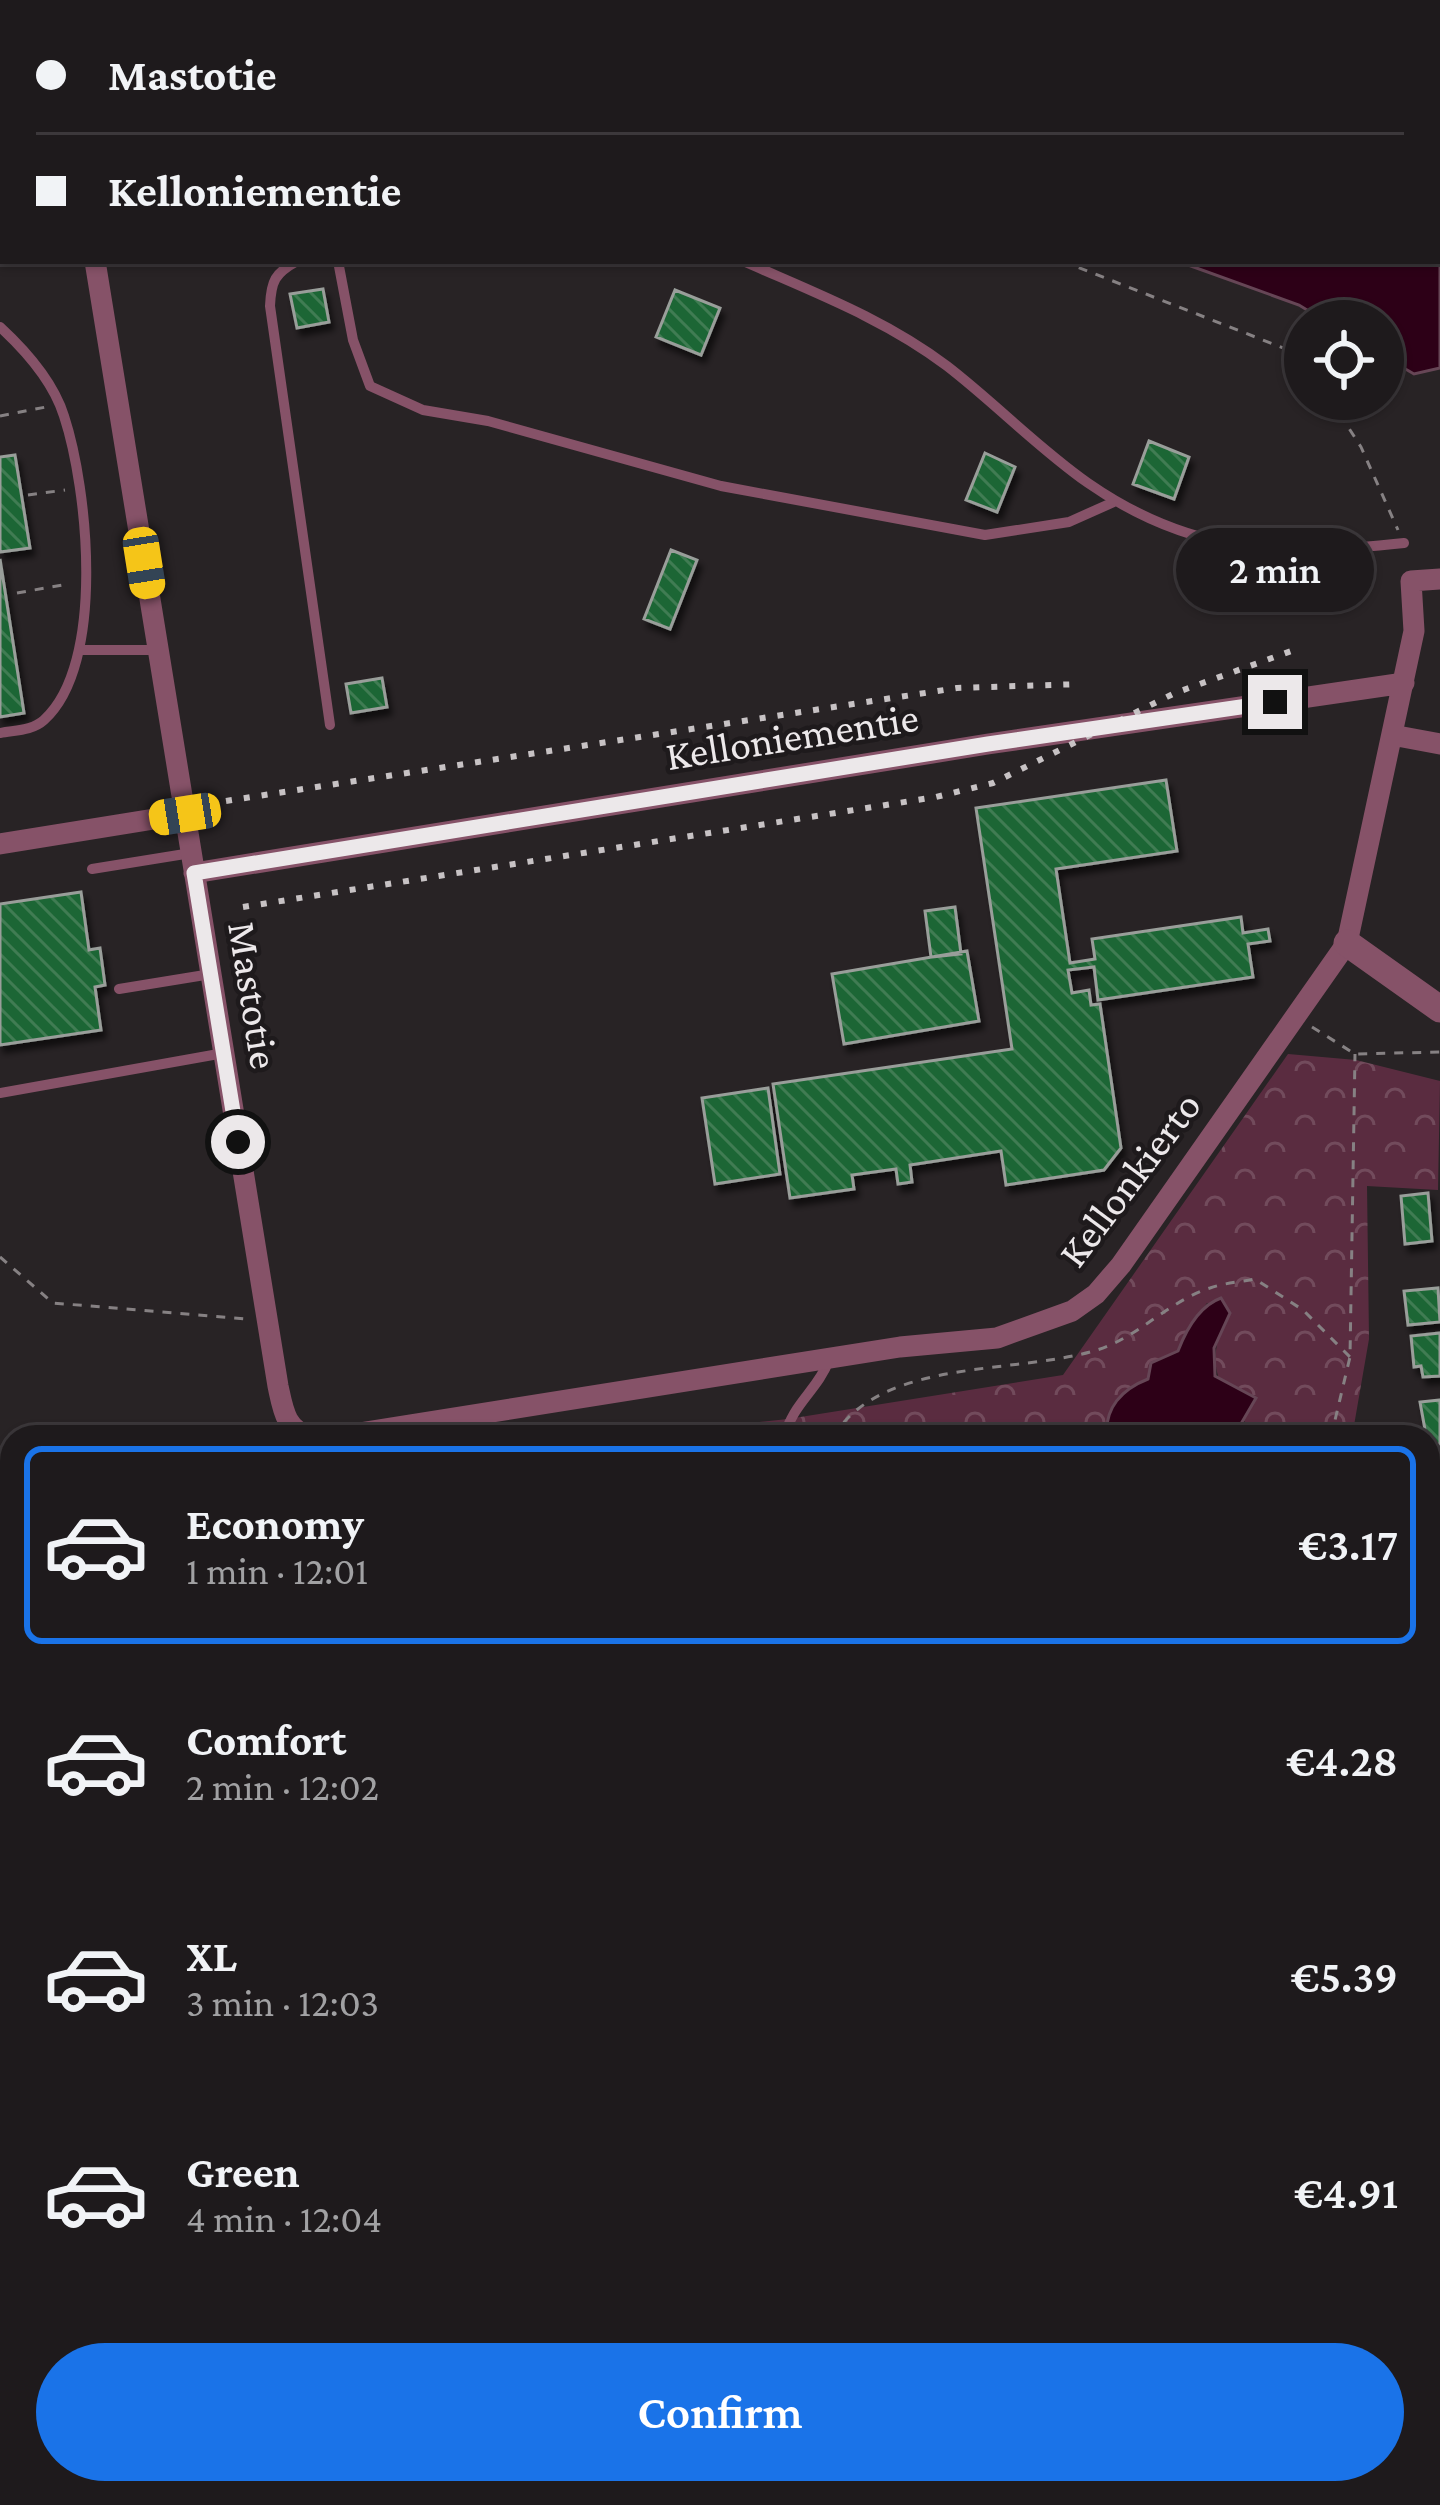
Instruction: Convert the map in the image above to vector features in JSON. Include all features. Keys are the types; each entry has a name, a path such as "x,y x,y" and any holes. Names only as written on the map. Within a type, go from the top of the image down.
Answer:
{"street":[{"name":"Mastotie","path":"95,264 267,1321 290,1425"},
{"name":"Kellonkierto","path":"411,1425 900,1347 997,1338 1072,1311 1096,1294 1347,944 1414,632 1411,581 1440,579"},
{"name":"Kelloniementie","path":"193,863 1404,683"},
{"path":"1392,735 1440,744"},
{"path":"0,844 185,814"},
{"path":"1347,944 1440,1009"}],"lane":[{"path":"292,264 273,279 270,306 330,725"},
{"path":"339,264 353,340 370,386 423,410 488,421 721,486 986,535 1069,522 1116,501"},
{"path":"750,264 871,317 944,364 1085,480 1176,532 1242,548 1319,550 1404,544"},
{"path":"0,327 26,352 59,404 79,488 88,585 79,650 61,697 33,728 0,733"},
{"path":"79,650 158,650"},
{"path":"92,869 193,863"},
{"path":"119,989 211,974"},
{"path":"0,1094 224,1053"},
{"path":"789,1425 798,1404 820,1383 830,1360"}],"path":[{"path":"1070,264 1284,348"},
{"path":"0,416 59,404"},
{"path":"1343,420 1404,544"},
{"path":"28,495 79,488"},
{"path":"17,593 62,584 88,585"},
{"path":"1294,1015 1355,1054 1440,1052"},
{"path":"1334,1425 1350,1358 1355,1054"},
{"path":"0,1257 53,1303 267,1321"},
{"path":"841,1425 872,1397 919,1380 1099,1350 1207,1288 1255,1279 1303,1310 1350,1358"}],"green space":[{"path":"1288,1054 1356,1060 1440,1081 1438,1190 1367,1186 1369,1339 1354,1425 1247,1425 1225,1392 1216,1366 1220,1333 1229,1313 1207,1303 1178,1351 1152,1363 1148,1379 1106,1425 732,1425 1063,1375"}],"shaded area":[{"path":"1185,264 1440,264 1440,368 1414,374 1404,368 1404,300 1285,300"},
{"path":"1221,1298 1230,1313 1214,1348 1215,1376 1256,1398 1245,1425 1107,1425 1117,1401 1148,1379 1151,1363 1178,1351 1206,1307"}],"building":[{"path":"323,289 329,322 297,328 290,294"},
{"path":"675,290 720,308 701,355 656,337"},
{"path":"1149,441 1189,457 1174,499 1133,484"},
{"path":"985,453 1015,467 997,512 966,500"},
{"path":"15,455 30,548 0,552 0,457"},
{"path":"671,550 697,560 670,629 644,619"},
{"path":"0,559 24,713 0,717"},
{"path":"382,678 387,707 351,713 346,684"},
{"path":"1166,780 1177,851 1056,869 1070,963 1095,959 1092,939 1241,917 1243,933 1268,929 1270,941 1248,944 1253,977 1098,1000 1094,967 1068,970 1072,993 1089,990 1091,1005 1100,1004 1121,1148 1104,1170 1006,1185 1001,1151 910,1165 912,1182 898,1184 896,1169 852,1175 854,1189 790,1198 773,1084 1012,1049 976,808"},
{"path":"81,892 89,950 100,948 105,985 95,987 101,1030 0,1045 0,904"},
{"path":"955,907 961,954 931,957 925,911"},
{"path":"967,951 979,1021 844,1044 832,974"},
{"path":"768,1088 780,1174 715,1184 702,1098"},
{"path":"1428,1193 1432,1241 1405,1244 1401,1196"},
{"path":"1438,1288 1440,1322 1408,1325 1404,1291"},
{"path":"1440,1333 1440,1376 1423,1377 1421,1366 1414,1367 1411,1336"},
{"path":"1440,1400 1440,1425 1424,1425 1420,1402"}],"railway":[{"path":"243,907 936,797 993,783 1175,693 1294,650"},
{"path":"226,801 957,688 1081,684"}],"route":[{"path":"238,1142 194,873 1275,702"}]}
